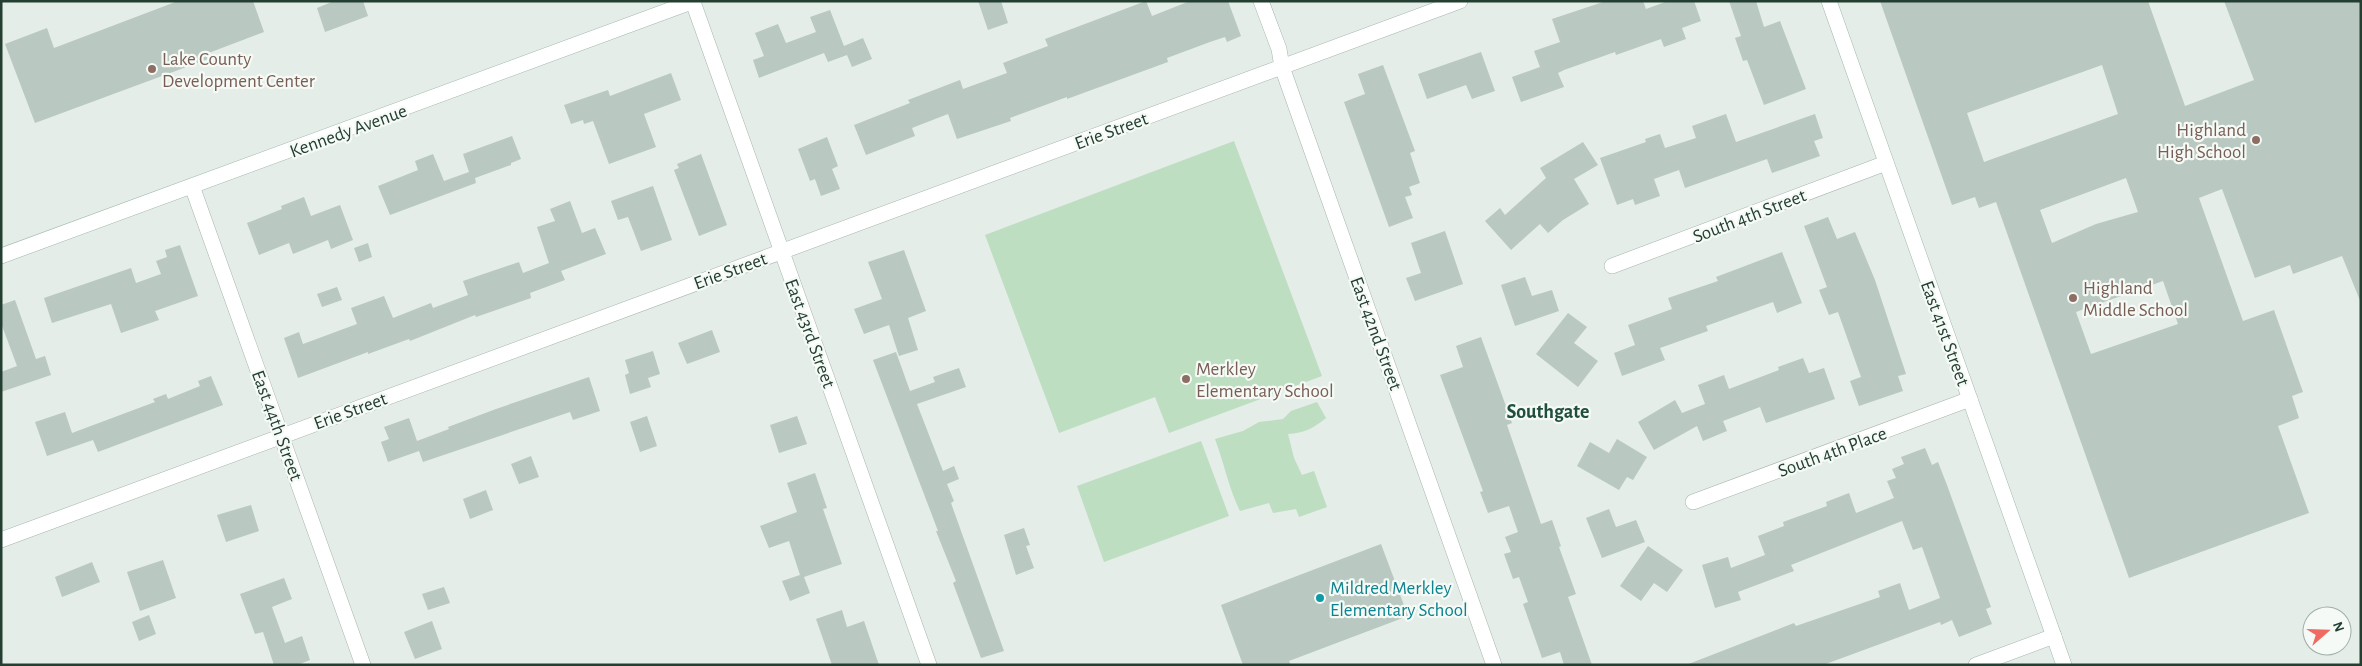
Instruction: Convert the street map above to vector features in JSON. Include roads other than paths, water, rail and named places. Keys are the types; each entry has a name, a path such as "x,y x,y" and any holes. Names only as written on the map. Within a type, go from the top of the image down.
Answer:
{"street":[{"name":"Kennedy Avenue","path":"1,256 693,1"},
{"name":"East 43rd Street","path":"693,1 929,665"},
{"name":"East 42nd Street","path":"1261,1 1279,49 1282,67 1494,665"},
{"name":"Erie Street","path":"1,540 1460,1"},
{"name":"East 41st Street","path":"1828,1 2064,665"},
{"name":"South 4th Street","path":"1612,266 1886,164"},
{"name":"East 44th Street","path":"192,186 363,665"},
{"name":"South 4th Place","path":"1693,502 1970,399"},
{"path":"1976,665 2054,636"}],"place":[{"name":"Lake County Development Center","path":"152,69"},
{"name":"Highland High School","path":"2256,140"},
{"name":"Highland Middle School","path":"2073,298"},
{"name":"Merkley Elementary School","path":"1186,379"},
{"name":"Mildred Merkley Elementary School","path":"1320,598"}],"district":[{"name":"Southgate","path":"1548,411"}]}
